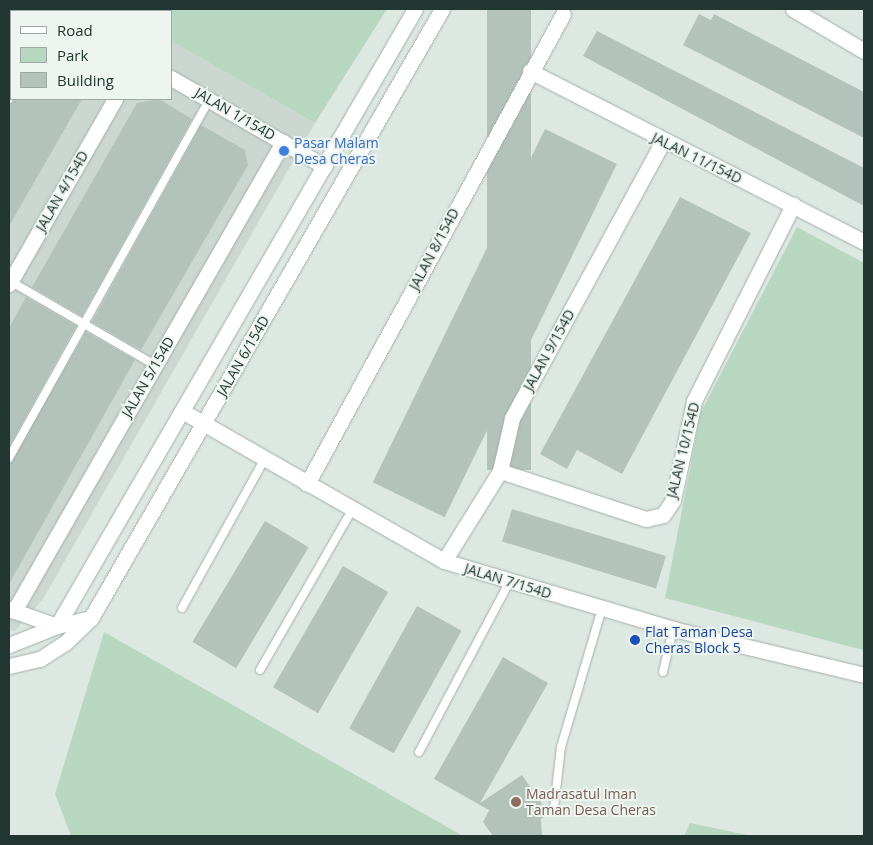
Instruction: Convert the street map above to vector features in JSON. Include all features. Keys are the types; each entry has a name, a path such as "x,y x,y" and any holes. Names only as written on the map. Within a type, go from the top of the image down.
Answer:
{"street":[{"name":"JALAN 6/154D","path":"57,626 415,9"},
{"name":"JALAN 6/154D","path":"9,666 40,659 65,643 91,618 442,9"},
{"path":"793,9 864,51"},
{"name":"JALAN 8/154D","path":"307,484 530,71 563,14"},
{"name":"JALAN 11/154D","path":"530,71 663,141 864,242"},
{"name":"JALAN 1/154D","path":"172,79 345,179"},
{"name":"JALAN 4/154D","path":"9,282 114,100"},
{"name":"JALAN 9/154D","path":"444,561 500,471 512,418 663,141"},
{"name":"JALAN 5/154D","path":"11,610 283,142"},
{"name":"JALAN 10/154D","path":"500,471 646,519 663,515 673,500 694,401 793,205"},
{"path":"183,459 196,442 226,436 214,412 218,398"},
{"name":"JALAN 7/154D","path":"182,411 264,460 444,561 509,583 673,629 864,675"},
{"path":"11,610 57,626"},
{"path":"9,645 57,626 91,618"}],"lane":[{"path":"9,458 209,100"},
{"path":"9,282 155,365"},
{"path":"182,608 264,460"},
{"path":"260,670 352,510"},
{"path":"419,752 509,583"},
{"path":"554,808 561,747 602,609"},
{"path":"663,672 673,629"}],"shaded area":[{"path":"9,9 65,10 10,10 10,100 172,100 172,42 315,123 43,599 15,631 9,630"}],"green space":[{"path":"116,9 387,9 315,123 172,42 172,10"},
{"path":"797,227 864,263 863,650 665,598 701,412"},
{"path":"104,632 463,836 71,836 55,794"},
{"path":"690,823 752,836 684,836"}],"building":[{"path":"487,9 531,9 531,470 487,470"},
{"path":"699,14 711,20 714,14 864,92 864,138 683,45"},
{"path":"597,31 864,168 864,206 583,56"},
{"path":"14,100 81,100 9,226 9,105"},
{"path":"161,100 192,119 82,316 32,287 137,103"},
{"path":"201,125 245,150 248,165 141,350 92,322"},
{"path":"545,129 617,164 445,517 373,482"},
{"path":"680,197 751,233 622,474 577,450 567,469 540,454"},
{"path":"26,297 76,326 9,447 9,328"},
{"path":"86,332 135,360 9,584 9,464"},
{"path":"512,509 666,556 656,589 502,542"},
{"path":"265,521 309,547 236,668 192,642"},
{"path":"343,566 388,592 318,713 273,687"},
{"path":"417,606 462,631 394,753 349,728"},
{"path":"503,657 548,683 480,803 522,775 549,814 541,819 542,836 493,836 483,822 489,810 434,779"}],"place":[{"name":"Pasar Malam Desa Cheras","path":"284,151"},
{"name":"Flat Taman Desa Cheras Block 5","path":"635,640"},
{"name":"Madrasatul Iman Taman Desa Cheras","path":"516,802"}]}
